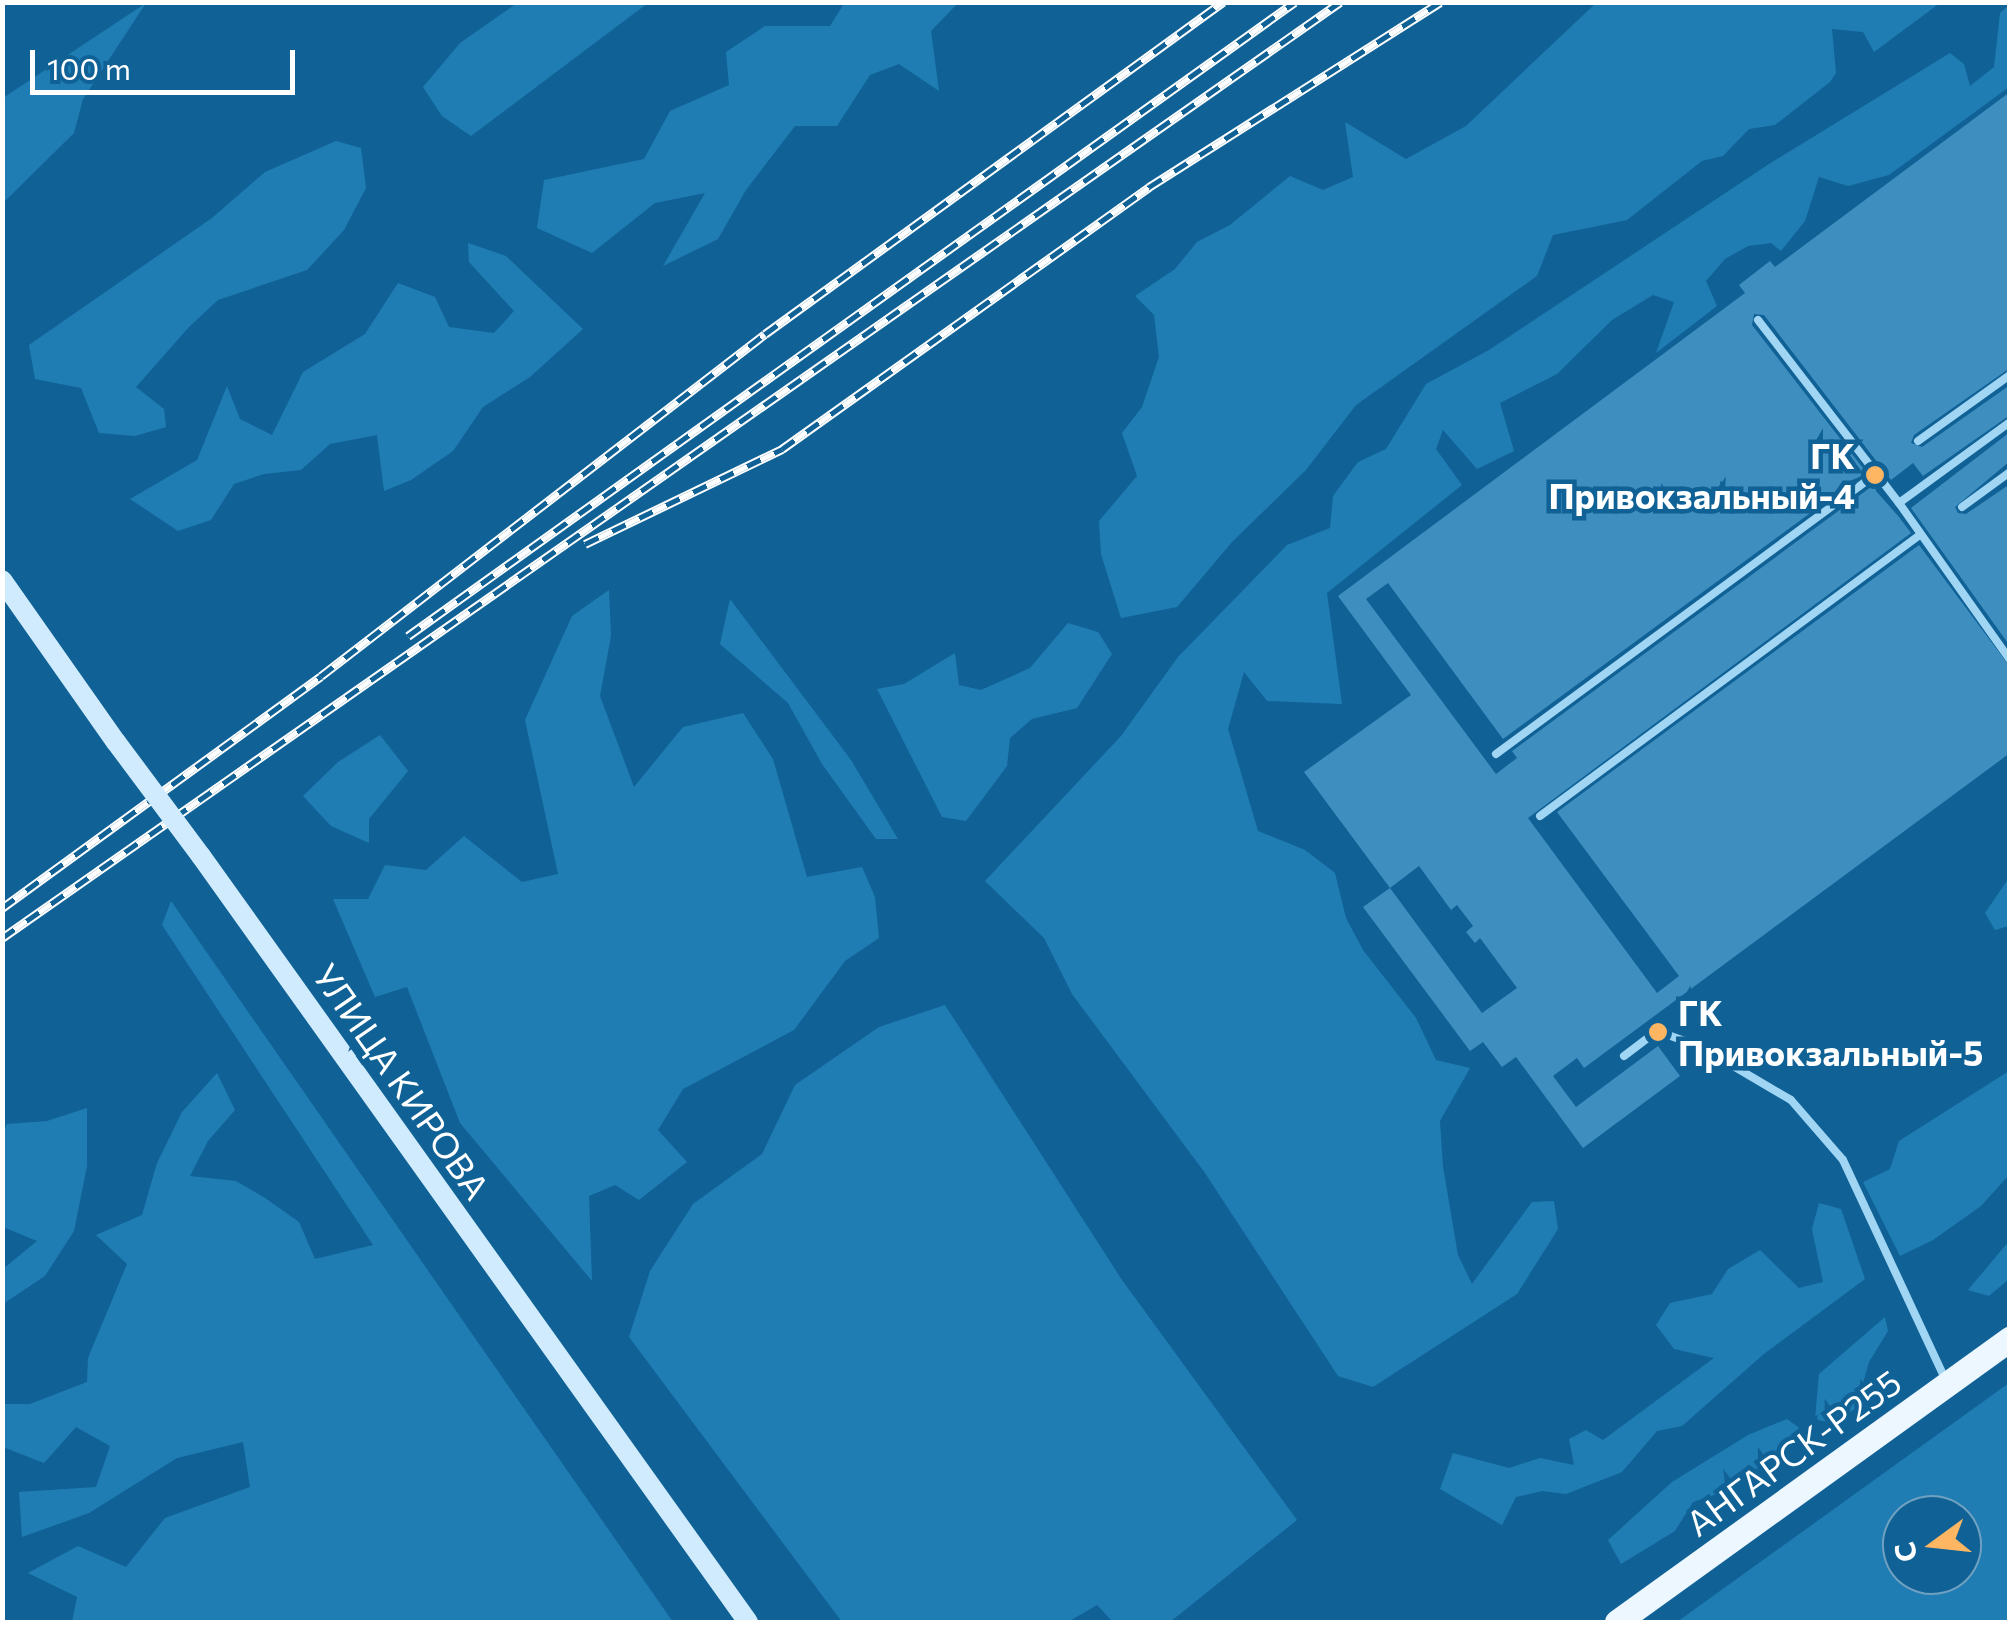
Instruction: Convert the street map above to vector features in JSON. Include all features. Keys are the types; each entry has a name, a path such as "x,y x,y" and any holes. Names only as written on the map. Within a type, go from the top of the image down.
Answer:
{"main road":[{"name":"АНГАРСК-Р255","path":"1617,1622 2010,1338"}],"street":[{"name":"УЛИЦА КИРОВА","path":"2,580 748,1622"}],"lane":[{"path":"1758,320 1899,502 2010,660"},
{"path":"1918,441 2010,374"},
{"path":"1899,502 2010,422"},
{"path":"1962,507 2010,472"},
{"path":"1496,754 1876,474"},
{"path":"1540,816 1920,535"},
{"path":"1624,1056 1657,1031 1701,1047 1791,1100 1843,1160 1948,1384"}],"shaded area":[{"path":"845,2 958,3 931,31 939,91 899,64 870,75 837,126 795,126 746,190 718,239 663,266 705,193 655,203 592,253 537,228 544,180 644,159 670,111 729,85 726,52 765,26 830,26"},
{"path":"146,3 83,99 74,133 3,203 3,98"},
{"path":"517,3 648,3 471,136 442,116 423,87 460,43"},
{"path":"1596,3 1940,3 1874,52 1863,32 1832,29 1836,73 1775,125 1749,129 1723,156 1702,161 1627,220 1553,235 1537,276 1356,405 1306,470 1232,542 1177,607 1121,618 1101,554 1099,521 1137,476 1122,433 1142,407 1159,357 1154,315 1135,296 1175,269 1197,242 1230,225 1290,176 1323,190 1353,177 1345,122 1406,159 1466,126"},
{"path":"2009,5 2009,87 1889,175 1848,186 1819,177 1805,221 1781,251 1771,243 1748,246 1725,259 1706,281 1717,306 1656,353 1674,302 1653,295 1612,320 1557,374 1500,403 1514,451 1477,469 1443,430 1436,449 1462,485 1327,593 1342,704 1267,701 1244,672 1228,729 1258,831 1305,850 1335,873 1346,918 1363,950 1416,1018 1436,1060 1470,1068 1440,1121 1443,1167 1458,1255 1472,1284 1532,1202 1554,1201 1558,1229 1517,1294 1373,1387 1338,1376 1205,1173 1072,994 1044,938 985,881 1121,736 1178,657 1287,545 1330,528 1333,496 1358,462 1386,449 1426,384 1489,350 1769,164 1950,53 1964,64 1970,86 1994,67 2000,13"},
{"path":"336,141 361,148 366,188 344,230 307,270 218,300 189,327 136,387 164,409 166,427 135,436 99,433 81,388 35,379 29,345 212,218 265,172"},
{"path":"468,243 506,256 583,329 530,377 483,407 453,451 411,480 384,491 377,435 330,444 301,470 264,474 234,484 211,520 178,531 130,499 197,460 227,386 240,419 272,435 303,372 365,334 398,283 435,297 449,327 494,333 514,311 469,262"},
{"path":"609,590 611,636 600,696 634,787 683,727 743,713 773,759 807,877 862,867 875,897 879,938 845,961 794,1030 683,1089 658,1130 687,1162 639,1200 615,1185 589,1196 592,1281 460,1123 407,987 375,997 333,899 368,899 385,865 426,870 464,836 522,882 558,874 525,720 572,616"},
{"path":"730,599 851,760 898,839 876,839 822,764 788,703 720,644"},
{"path":"1068,623 1098,632 1112,654 1077,708 1032,719 1010,738 1007,766 966,821 942,817 877,689 904,684 955,653 959,685 981,690 1030,668"},
{"path":"380,735 408,771 369,819 369,843 331,826 303,796 338,762"},
{"path":"2009,878 2009,926 1995,930 1985,913"},
{"path":"171,901 673,1622 72,1622 77,1597 28,1573 78,1546 126,1567 165,1518 250,1487 243,1442 177,1458 89,1513 22,1537 19,1492 96,1487 110,1446 76,1427 44,1463 3,1447 3,1404 30,1404 87,1382 88,1358 127,1264 96,1235 142,1215 157,1163 182,1112 217,1073 235,1110 208,1141 190,1176 236,1181 265,1198 299,1222 315,1259 373,1245 162,925"},
{"path":"945,1005 1122,1280 1297,1520 1170,1622 1113,1622 1097,1605 1068,1622 842,1622 629,1337 650,1271 693,1204 762,1154 795,1085 879,1027"},
{"path":"2009,1071 2009,1175 1981,1206 1933,1240 1900,1256 1863,1182 1890,1169 1899,1141"},
{"path":"87,1108 87,1166 74,1231 45,1276 3,1304 3,1269 37,1241 3,1227 3,1133 7,1124 47,1121"},
{"path":"1819,1203 1841,1209 1865,1279 1765,1353 1682,1426 1657,1431 1622,1472 1566,1494 1542,1491 1516,1497 1502,1525 1440,1489 1453,1453 1509,1468 1540,1458 1574,1465 1569,1439 1586,1430 1603,1440 1714,1358 1674,1349 1656,1325 1670,1303 1712,1294 1728,1269 1760,1250 1799,1288 1823,1282 1812,1229"},
{"path":"2009,1241 2009,1279 1989,1296 1968,1290"},
{"path":"1885,1317 1888,1331 1869,1362 1856,1408 1833,1424 1815,1419 1819,1374"},
{"path":"2009,1383 2009,1622 1677,1622"},
{"path":"1787,1419 1806,1433 1726,1491 1693,1502 1675,1531 1621,1564 1608,1540 1672,1482 1748,1435"}],"building":[{"path":"2010,92 2010,368 1914,435 1911,443 1922,447 2010,385 2010,415 1923,476 1913,463 1891,480 1764,315 1754,314 1752,325 1866,472 1503,739 1388,583 1366,599 1496,774 1517,758 1512,751 1875,484 1876,491 1911,533 1528,818 1657,993 1679,976 1557,812 1919,545 2010,667 2010,753 1584,1068 1577,1058 1553,1076 1576,1107 1658,1046 1680,1076 1583,1148 1516,1057 1502,1067 1483,1042 1470,1051 1363,907 1390,888 1304,772 1411,695 1338,596 1745,293 1739,285 1770,261 1775,267","holes":["1419,866 1451,910 1457,905 1473,926 1466,932 1475,943 1480,938 1517,988 1482,1013 1390,888"]},
{"path":"2010,432 2010,461 1955,507 1958,513 1966,514 2010,484 2010,646 1911,508"}],"railway":[{"path":"2,908 321,676 765,334 1223,2"},
{"path":"408,636 1295,2"},
{"path":"2,938 1340,2"},
{"path":"585,544 782,449 1149,187 1440,2"}],"place":[{"name":"ГК Привокзальный-4","path":"1875,475"},
{"name":"ГК Привокзальный-5","path":"1658,1032"}]}
